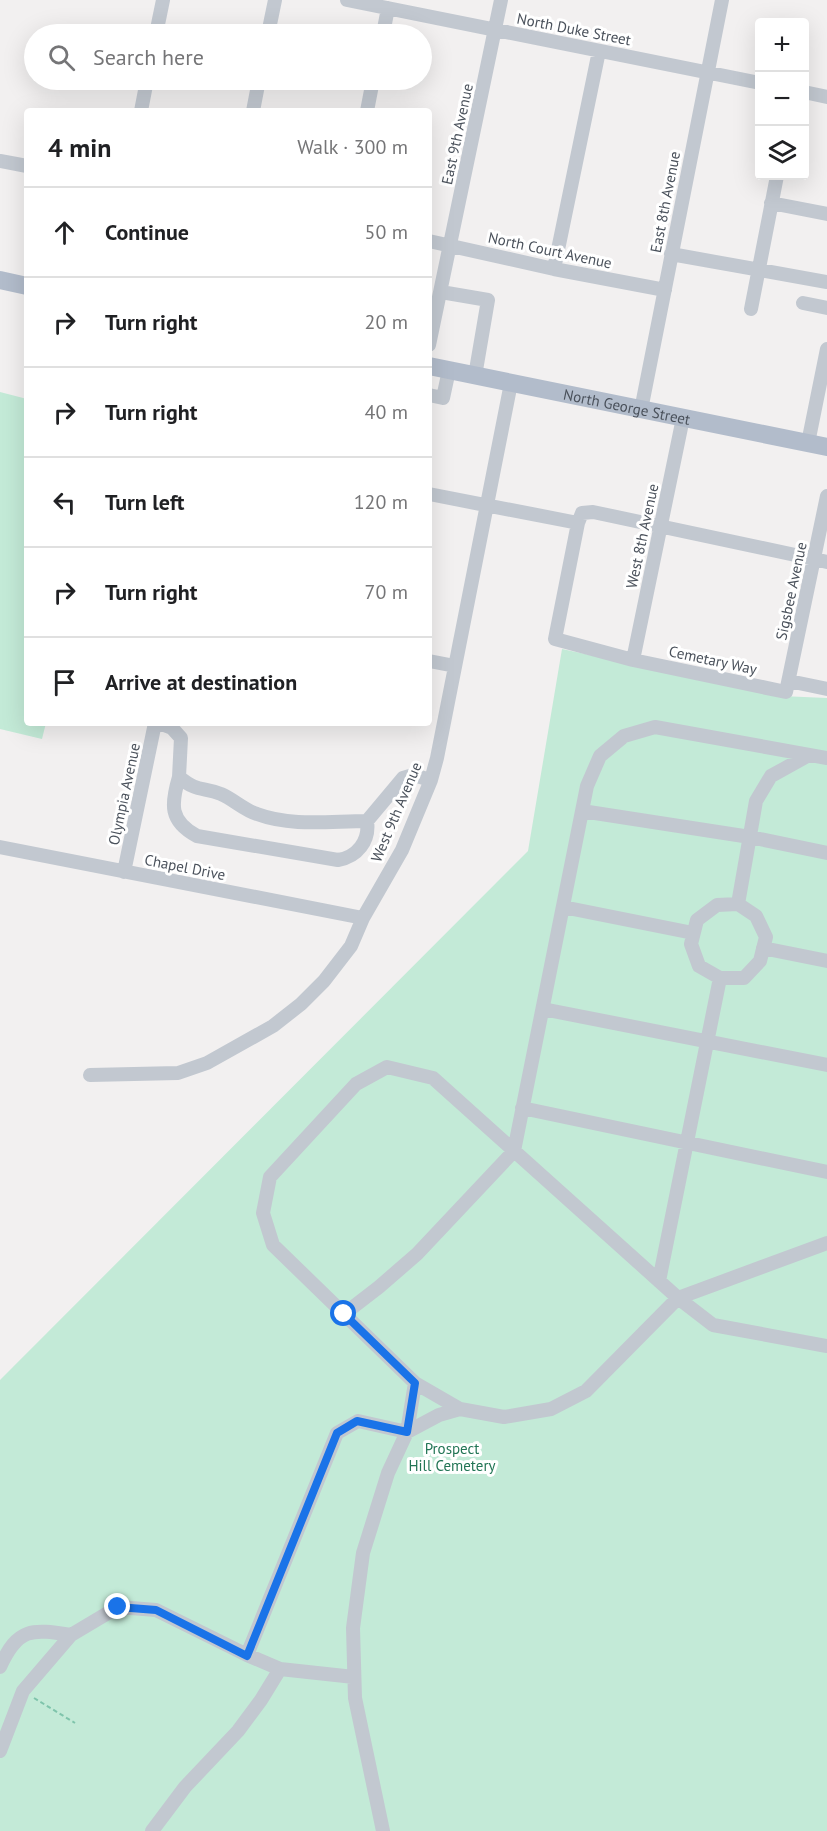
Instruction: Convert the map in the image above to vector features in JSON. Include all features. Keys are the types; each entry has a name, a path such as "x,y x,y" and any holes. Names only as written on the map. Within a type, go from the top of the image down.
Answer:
{"main road":[{"path":"0,280 24,285"},
{"name":"North George Street","path":"432,367 827,447"}],"street":[{"path":"158,24 164,0"},
{"path":"270,24 274,0"},
{"name":"North Duke Street","path":"347,0 755,82"},
{"name":"East 9th Avenue","path":"432,332 501,0"},
{"name":"East 8th Avenue","path":"641,410 722,0"},
{"path":"385,24 388,8"},
{"path":"554,269 599,51"},
{"path":"142,108 145,90"},
{"path":"254,108 257,90"},
{"path":"368,108 371,90"},
{"path":"809,93 827,97"},
{"path":"0,161 24,165"},
{"path":"751,309 776,180"},
{"path":"771,203 827,214"},
{"name":"North Court Avenue","path":"432,241 554,269 664,290"},
{"path":"671,254 827,282"},
{"path":"441,292 488,300 475,376"},
{"path":"803,303 827,308"},
{"path":"808,443 827,349"},
{"path":"432,396 443,398 449,370"},
{"name":"West 9th Avenue","path":"90,1075 178,1073 207,1063 273,1026 301,1004 324,981 351,945 363,918 402,850 431,780 511,383"},
{"name":"West 8th Avenue","path":"633,660 683,418"},
{"path":"432,495 578,523 582,513 593,512 820,560"},
{"name":"Sigsbee Avenue","path":"788,686 820,560 827,496"},
{"name":"Cemetary Way","path":"578,523 555,639 633,660 788,686 827,689"},
{"path":"432,662 455,666"},
{"name":"Olympia Avenue","path":"124,872 156,726"},
{"path":"166,726 172,728 181,738 179,777 173,807 175,815 187,830 197,836 338,860 349,858 358,852 369,832 367,821"},
{"path":"344,1314 417,1254 514,1151 587,786 600,756 624,736 655,727 827,758"},
{"path":"738,904 756,801 771,777 809,755"},
{"path":"179,777 191,787 221,794 239,807 259,815 306,824 367,821 403,778 413,775 431,780"},
{"path":"582,811 750,837 827,853"},
{"name":"Chapel Drive","path":"0,847 363,918"},
{"path":"738,904 756,916 766,937 760,961 744,978 720,978 699,966 691,944 693,933 697,920 717,905 738,904"},
{"path":"563,907 693,933"},
{"path":"763,948 827,961"},
{"path":"659,1281 720,978"},
{"path":"543,1009 827,1065"},
{"path":"827,1243 678,1298 586,1391 551,1409 504,1417 460,1409 415,1383 273,1245 263,1213 270,1177 356,1084 387,1067 433,1078 678,1298 713,1325 827,1346"},
{"path":"522,1108 827,1172"},
{"path":"383,1831 355,1698 353,1628 363,1553 388,1473 407,1432 415,1383"},
{"path":"247,1656 337,1433 357,1421 407,1432 439,1414 460,1409"},
{"path":"0,1751 23,1691 71,1635 118,1607 156,1610 247,1656 280,1669 354,1677"},
{"path":"0,1667 20,1636 41,1630 71,1635"},
{"path":"152,1831 185,1787 238,1731 280,1669"}],"path":[{"path":"23,1691 75,1723"}],"green space":[{"path":"0,392 24,398 24,726 45,726 42,739 0,729"},
{"name":"Prospect Hill Cemetery","path":"562,649 781,696 827,698 827,1831 0,1831 0,1380 528,851"}],"route":[{"path":"118,1607 156,1610 247,1656 337,1433 357,1421 407,1432 415,1383 344,1314"}]}
